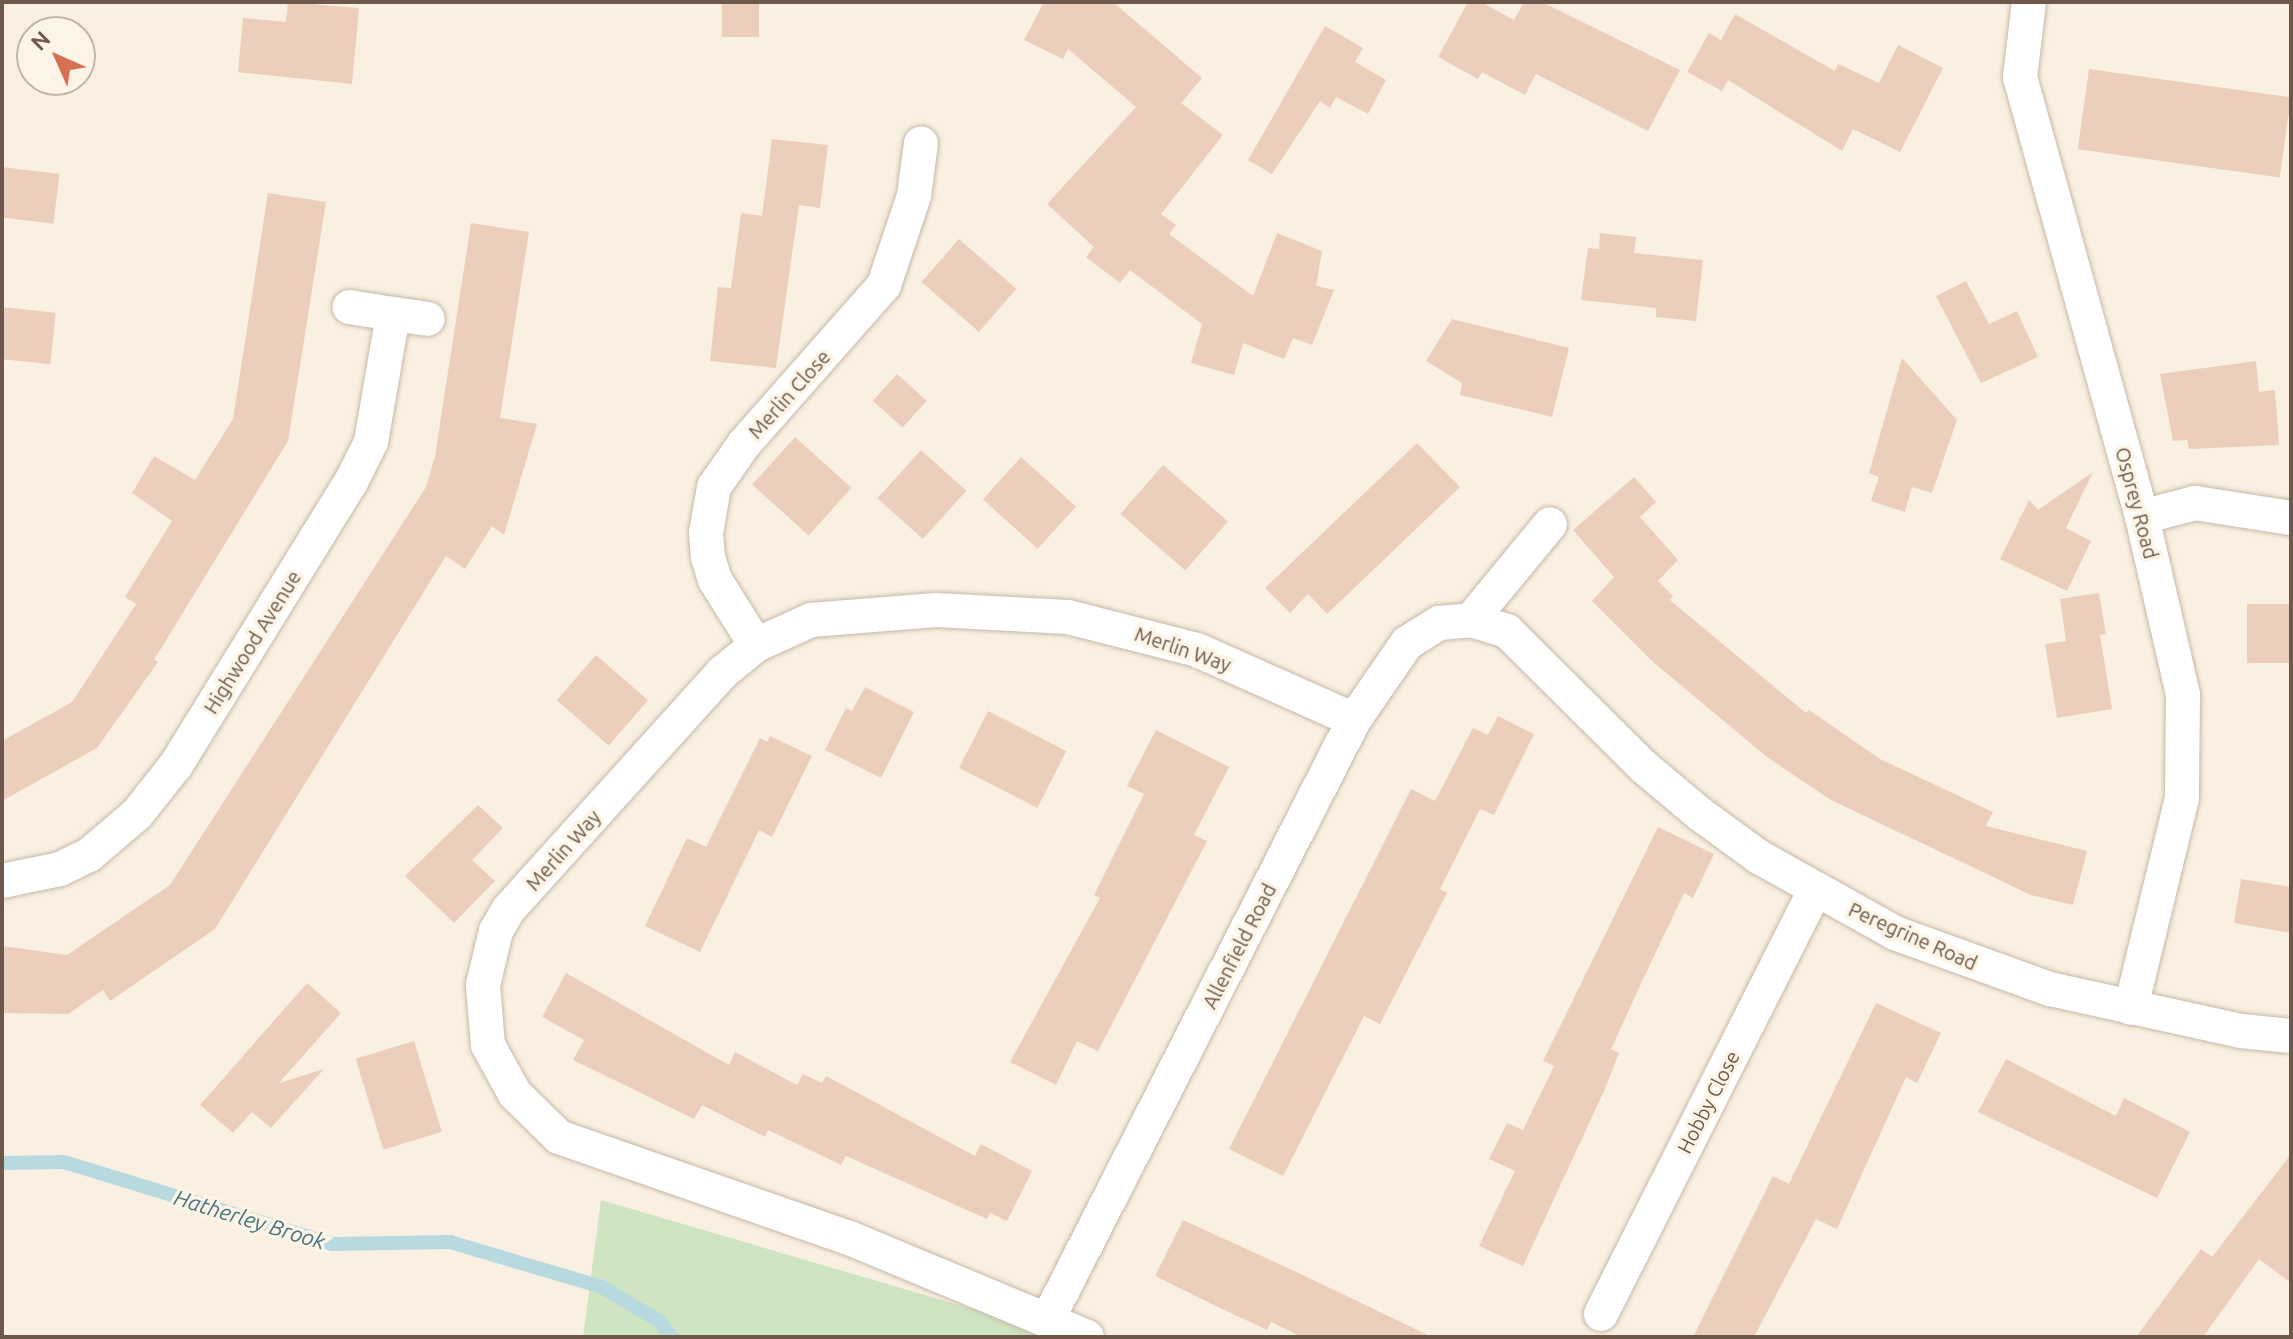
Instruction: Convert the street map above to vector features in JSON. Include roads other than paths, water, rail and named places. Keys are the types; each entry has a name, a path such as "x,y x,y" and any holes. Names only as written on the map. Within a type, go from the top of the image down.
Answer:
{"street":[{"name":"Osprey Road","path":"2029,2 2020,77 2142,517 2173,642 2186,748 2173,848 2131,1008"},
{"name":"Merlin Close","path":"756,645 715,580 708,557 706,533 714,487 744,444 884,285 914,196 919,142"},
{"path":"350,307 428,319"},
{"name":"Highwood Avenue","path":"2,881 60,869 89,855 137,814 176,765 371,442 393,314"},
{"path":"2142,517 2195,503 2291,518"},
{"path":"1471,620 1550,524"},
{"name":"Merlin Way","path":"1087,1337 849,1238 559,1137 515,1094 488,1045 483,985 488,954 508,910 722,673 756,645 811,620 861,612 1068,617 1197,650 1354,720"},
{"name":"Allenfield Road","path":"1048,1319 1354,720 1407,643 1439,623 1471,620 1507,631 1592,715"},
{"name":"Peregrine Road","path":"1592,715 1700,814 1815,891 1971,964 2131,1008 2291,1036"},
{"name":"Hobby Close","path":"1601,1314 1815,891"}],"waterway":[{"name":"Hatherley Brook","path":"2,1163 64,1162 332,1244 450,1242 602,1287 659,1321 672,1337"}]}
